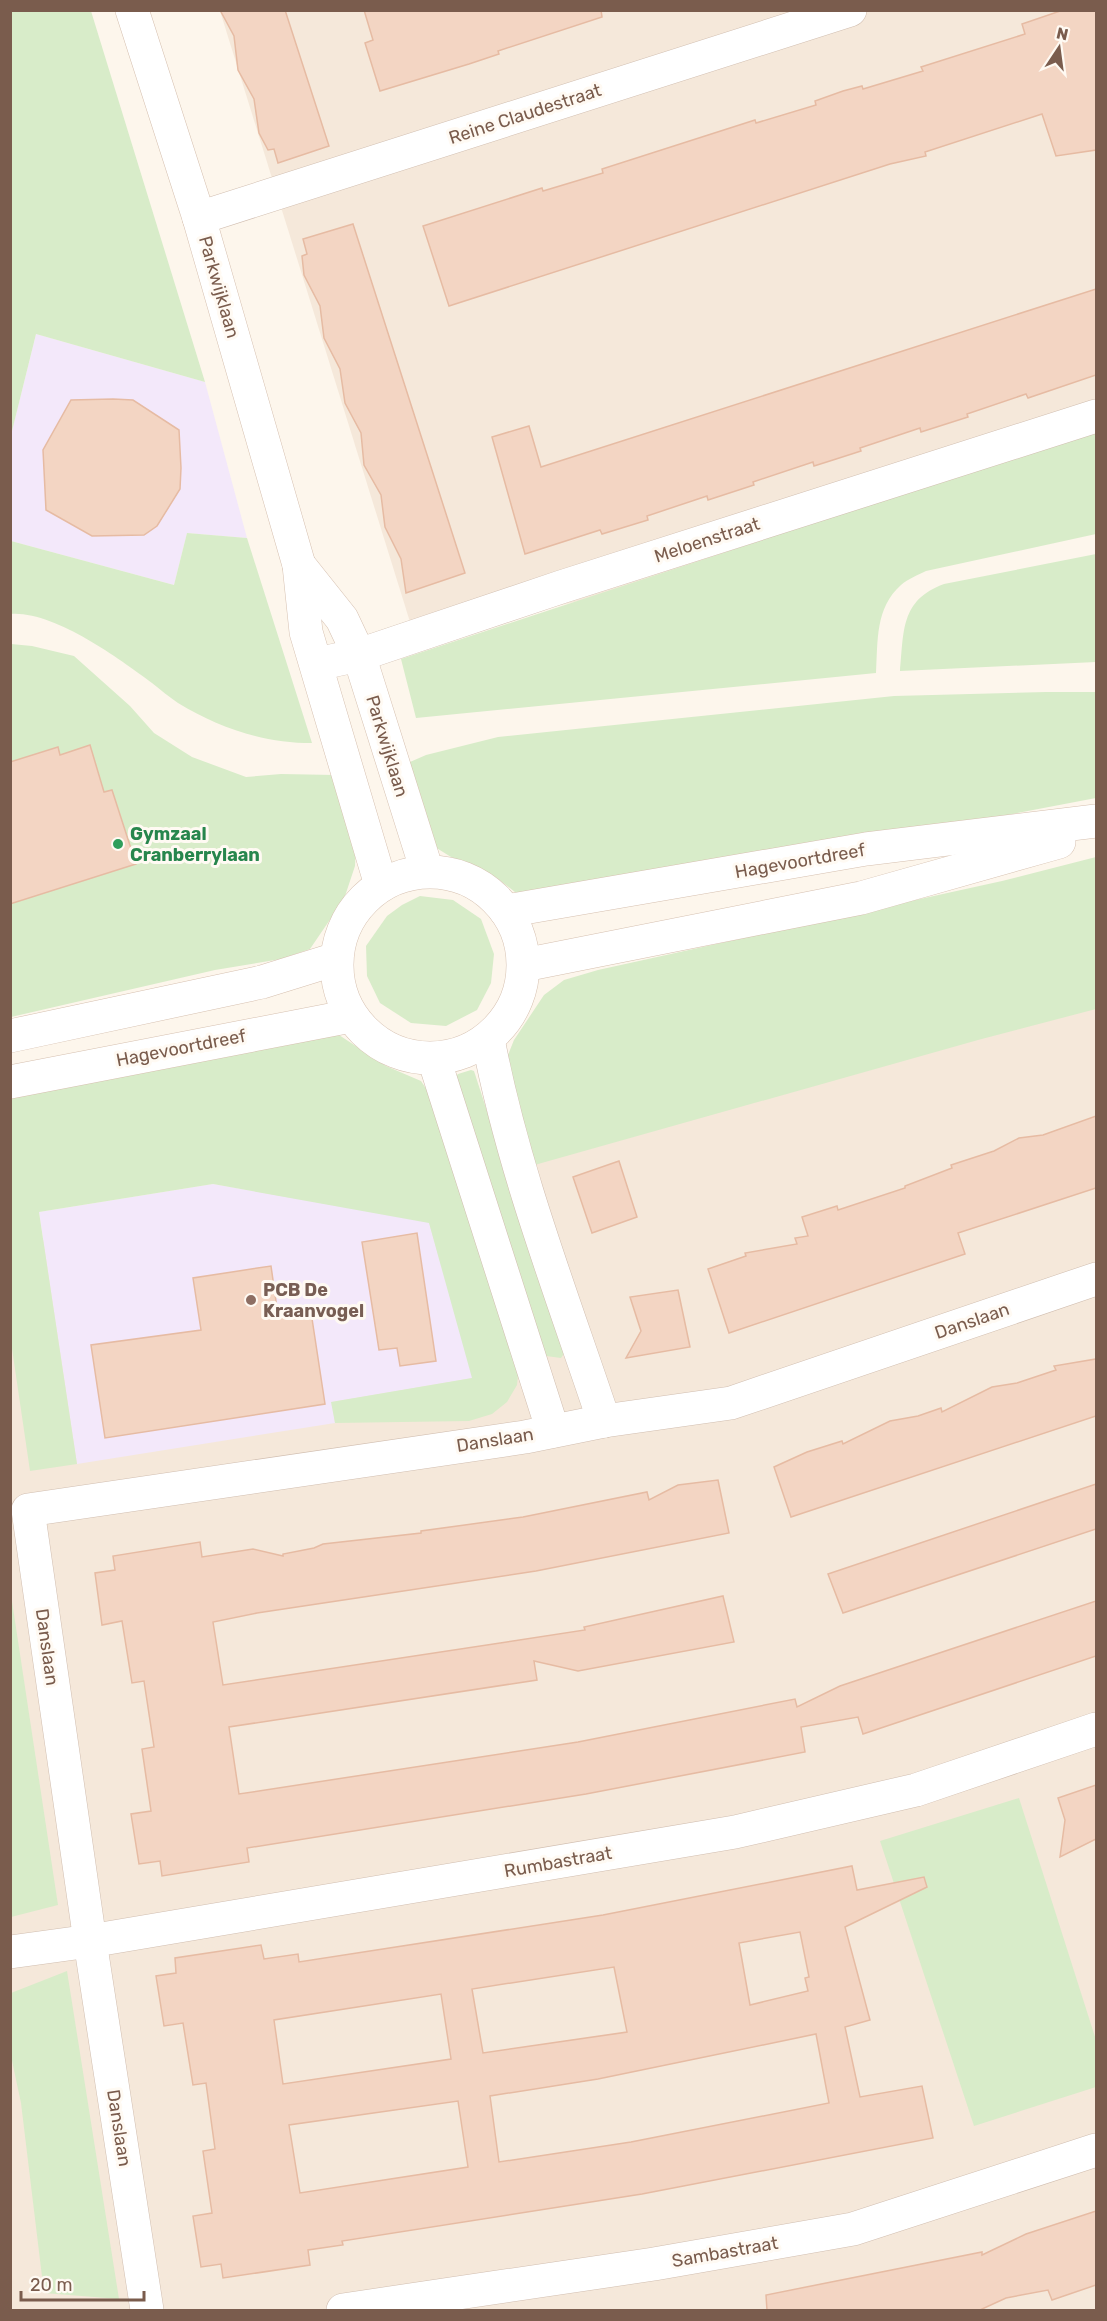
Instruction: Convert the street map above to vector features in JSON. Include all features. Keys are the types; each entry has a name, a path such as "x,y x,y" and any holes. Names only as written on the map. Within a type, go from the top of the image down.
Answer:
{"street":[{"name":"Parkwijklaan","path":"132,10 199,218 299,565 306,632 381,885"},
{"name":"Reine Claudestraat","path":"199,218 850,10"},
{"name":"Meloenstraat","path":"316,664 359,655 561,587 1096,416"},
{"name":"Parkwijklaan","path":"299,565 342,619 359,655 427,871"},
{"name":"Hagevoortdreef","path":"506,910 866,849 1096,820"},
{"path":"524,965 861,898 1096,831"},
{"path":"427,871 457,876 484,889 506,910 519,936 524,965 521,986 514,1006 488,1039 463,1053 434,1059 402,1054 373,1040 351,1016 339,988 336,959 343,929 358,904 381,885 403,875 427,871"},
{"path":"10,1036 262,982 336,959"},
{"name":"Hagevoortdreef","path":"10,1082 351,1016"},
{"path":"488,1039 499,1098 514,1151 604,1421"},
{"name":"Danslaan","path":"434,1059 554,1431"},
{"name":"Danslaan","path":"147,2310 90,1941 19,1511 732,1402 1096,1279"},
{"name":"Rumbastraat","path":"10,1952 90,1941 735,1832 916,1790 1096,1729"},
{"name":"Sambastraat","path":"343,2310 654,2264 853,2229 1096,2150"}],"shaded area":[{"path":"220,11 1096,11 1096,485 415,638"},
{"path":"36,334 205,382 247,538 187,533 174,585 11,541 11,435"},
{"path":"1096,945 1096,2310 11,2310 11,1248 561,1120"},
{"name":"PCB De Kraanvogel","path":"213,1184 429,1222 473,1378 332,1402 335,1423 77,1464 39,1212"}],"green space":[{"path":"11,10 91,11 205,382 36,334 11,435"},
{"path":"1096,430 1096,534 926,571 907,581 893,594 882,615 879,626 876,673 416,718 401,659"},
{"path":"187,533 247,538 312,743 259,737 209,720 178,703 122,661 85,638 46,620 28,615 11,614 11,541 174,585"},
{"path":"1096,554 1096,662 900,671 907,619 919,599 930,591 944,584"},
{"path":"11,644 32,646 74,656 130,706 154,733 192,757 246,777 281,774 335,775 356,842 355,866 344,899 310,949 281,959 215,970 11,1017"},
{"path":"1096,692 1096,798 787,857 520,896 497,878 435,847 408,775 410,762 426,755 498,737 894,696"},
{"path":"1096,857 1096,1009 531,1166 506,1060 514,1040 544,995 564,980 598,970 1002,881"},
{"path":"420,896 453,900 481,919 494,954 491,983 477,1010 446,1026 411,1023 380,1003 367,976 366,946 387,916"},
{"path":"339,1035 386,1066 421,1081 431,1096 519,1365 517,1385 507,1402 492,1414 469,1421 335,1423 331,1402 472,1378 429,1223 213,1184 39,1212 77,1464 30,1471 10,1335 10,1094"},
{"path":"474,1071 565,1352 561,1358 546,1356 456,1076"},
{"path":"10,1588 58,1905 11,1917 10,1917"},
{"path":"1019,1798 1096,2040 1096,2087 974,2126 880,1841"},
{"path":"67,1971 119,2299 44,2293 21,2103 11,2056 11,1993"}],"building":[{"path":"220,10 285,10 329,146 278,163 274,149 268,150 259,133 254,99 238,70 234,36"},
{"path":"364,10 601,10 602,17 498,51 499,54 469,64 380,91 365,43 373,40"},
{"path":"1063,10 1096,10 1096,150 1056,156 1042,114 925,152 926,156 890,164 449,306 423,226 542,188 543,191 603,173 602,169 755,120 756,123 816,105 815,101 843,91 862,86 863,89 923,71 921,67 1025,34 1022,24"},
{"path":"353,224 465,573 406,593 401,559 385,527 381,495 364,465 361,433 345,403 340,369 324,338 320,306 304,275 302,256 307,254 303,239"},
{"path":"1096,289 1096,375 1028,398 1026,394 967,414 968,417 921,432 920,428 814,466 813,462 708,500 707,496 647,516 648,520 602,534 600,530 525,554 492,437 529,426 541,467"},
{"path":"71,400 133,400 179,430 180,489 157,526 144,535 92,536 46,510 43,450"},
{"path":"90,745 104,792 112,790 136,864 10,904 10,762 58,747 60,755"},
{"path":"1096,1116 1096,1188 958,1233 965,1254 729,1333 708,1269 746,1256 745,1253 797,1244 795,1238 808,1236 802,1217 837,1206 838,1210 905,1188 905,1186 952,1168 951,1165 994,1151 1019,1138 1043,1135"},
{"path":"619,1161 637,1217 592,1233 573,1177"},
{"path":"417,1233 436,1361 400,1366 397,1348 379,1350 362,1242"},
{"path":"271,1266 278,1315 311,1312 325,1404 105,1438 91,1345 201,1330 193,1278"},
{"path":"678,1290 690,1347 626,1358 641,1331 630,1297"},
{"path":"1096,1359 1096,1416 791,1517 774,1467 807,1452 842,1441 843,1444 890,1421 918,1416 941,1408 942,1412 992,1387 1017,1383 1056,1370 1054,1366"},
{"path":"718,1480 729,1533 536,1571 257,1613 213,1622 223,1685 585,1630 584,1627 723,1596 734,1642 578,1671 534,1661 537,1680 229,1727 239,1794 578,1742 795,1699 797,1707 840,1686 1096,1601 1096,1656 863,1734 858,1717 801,1727 805,1752 586,1794 247,1848 249,1862 162,1876 160,1861 139,1864 131,1814 151,1811 142,1749 154,1747 144,1681 132,1683 122,1621 102,1625 95,1573 115,1570 113,1556 200,1542 202,1557 253,1549 283,1556 283,1554 323,1544 421,1533 421,1531 523,1517 647,1492 649,1500 678,1485"},
{"path":"1096,1484 1096,1529 843,1613 828,1574"},
{"path":"1096,1785 1096,1839 1060,1857 1065,1820 1058,1798"},
{"path":"852,1866 857,1890 924,1877 927,1887 845,1927 870,2020 845,2027 860,2097 922,2086 933,2138 642,2194 342,2241 343,2245 308,2250 310,2265 223,2278 221,2264 201,2267 193,2216 212,2213 203,2151 215,2149 206,2083 193,2085 183,2023 164,2026 156,1976 176,1973 175,1958 261,1945 264,1959 298,1954 299,1962 603,1915","holes":["800,1932 809,1977 805,1978 808,1991 750,2005 739,1943","614,1967 627,2032 483,2053 472,1989","441,1994 451,2059 283,2084 274,2020","816,2034 829,2103 631,2142 499,2162 490,2096 598,2079","458,2101 468,2167 300,2193 289,2125"]},
{"path":"1096,2211 1096,2285 1052,2300 1048,2290 1006,2298 980,2310 767,2310 766,2295 982,2252 982,2255 1026,2234"}],"place":[{"name":"Gymzaal Cranberrylaan","path":"118,844"},
{"name":"PCB De Kraanvogel","path":"251,1300"}]}
